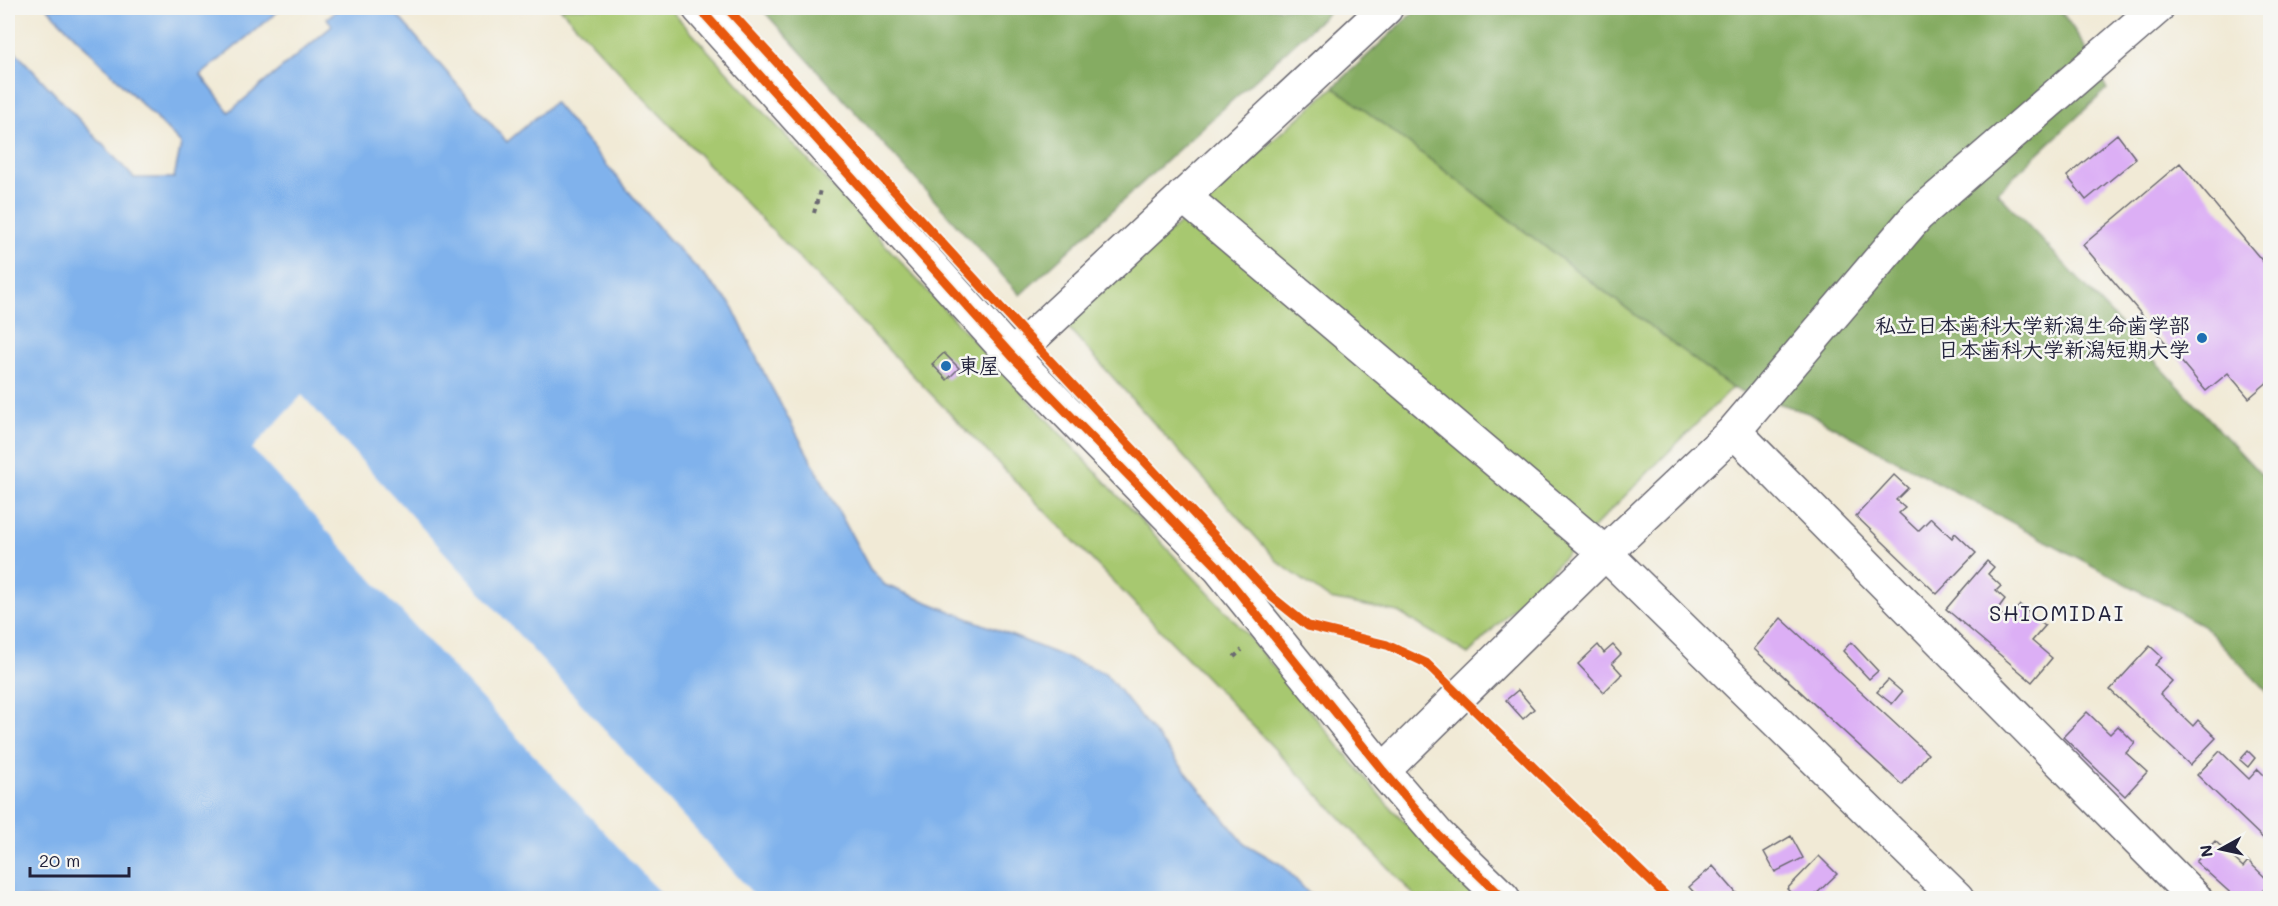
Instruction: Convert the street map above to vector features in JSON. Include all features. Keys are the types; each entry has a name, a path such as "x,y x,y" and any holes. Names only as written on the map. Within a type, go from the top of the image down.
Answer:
{"street":[{"path":"699,8 1012,356 1219,568 1383,771 1438,835 1503,898"},
{"path":"1012,356 1386,8"},
{"path":"1383,771 1605,553 1734,431 1917,216 2157,8"},
{"path":"1183,196 1605,553 1957,898"},
{"path":"1734,431 2195,898"}],"path":[{"path":"1308,626 1387,645 1426,663 1443,679"},
{"path":"1476,712 1668,898"}],"green space":[{"path":"560,8 669,8 933,297 1243,630 1386,803 1481,898 1417,898 638,92"},
{"path":"761,8 1333,8 1020,295"},
{"path":"1418,8 2059,8 2081,40 2107,89 1997,192 2270,484 2270,695 2203,625 1808,413 1732,388 1334,87"},
{"path":"1334,87 1732,388 1468,654 1398,612 1330,599 1279,563 1065,324"}],"water":[{"path":"47,8 282,8 201,75 229,112 332,26 327,18 340,8 391,8 507,142 554,102 666,236 731,304 766,377 870,569 885,585 1105,673 1244,843 1282,865 1313,898 8,898 8,44 134,178 174,178 181,144"}],"pier":[{"path":"302,395 757,898 665,898 252,449"}],"building":[{"path":"2117,134 2136,159 2086,200 2067,176"},
{"path":"2180,163 2270,270 2270,380 2249,398 2228,373 2206,391 2083,245"},
{"name":"東屋","path":"944,353 959,368 947,380 932,364"},
{"path":"1894,475 1908,488 1896,500 1905,508 1899,513 1918,531 1931,518 1952,538 1955,533 1976,553 1937,594 1856,516"},
{"path":"1987,561 1994,567 1988,574 2001,586 1996,591 2005,599 1997,610 2008,620 2020,605 2045,626 2032,641 2052,658 2032,682 1946,609"},
{"path":"1781,618 1928,754 1902,785 1754,649"},
{"path":"1851,642 1878,671 1869,679 1843,651"},
{"path":"1598,645 1604,653 1613,645 1621,654 1612,663 1622,674 1604,692 1578,664"},
{"path":"2150,646 2162,657 2155,665 2172,681 2160,694 2193,726 2198,720 2216,738 2190,765 2110,690"},
{"path":"1888,680 1902,692 1892,704 1877,692"},
{"path":"1518,690 1534,709 1523,719 1506,700"},
{"path":"2087,712 2110,734 2118,726 2135,743 2126,753 2147,772 2125,796 2063,737"},
{"path":"2220,751 2249,779 2258,769 2270,781 2270,845 2197,775"},
{"path":"2248,751 2255,758 2248,767 2240,760"},
{"path":"1791,836 1803,858 1775,872 1764,852"},
{"path":"2215,841 2243,867 2248,861 2270,882 2257,898 2236,898 2196,862"},
{"path":"1819,856 1837,874 1812,898 1796,898 1787,889"},
{"path":"1713,866 1738,895 1734,898 1699,898 1689,887"}],"cycle path":[{"path":"699,8 1012,356 1219,568 1383,771 1438,835 1503,898"},
{"path":"727,8 1026,335 1272,597 1308,626 1387,645 1426,663 1668,898"}],"place":[{"name":"私立日本歯科大学新潟生命歯学部 日本歯科大学新潟短期大学","path":"2202,338"},
{"name":"東屋","path":"946,366"}],"district":[{"name":"SHIOMIDAI","path":"2057,613"}]}
